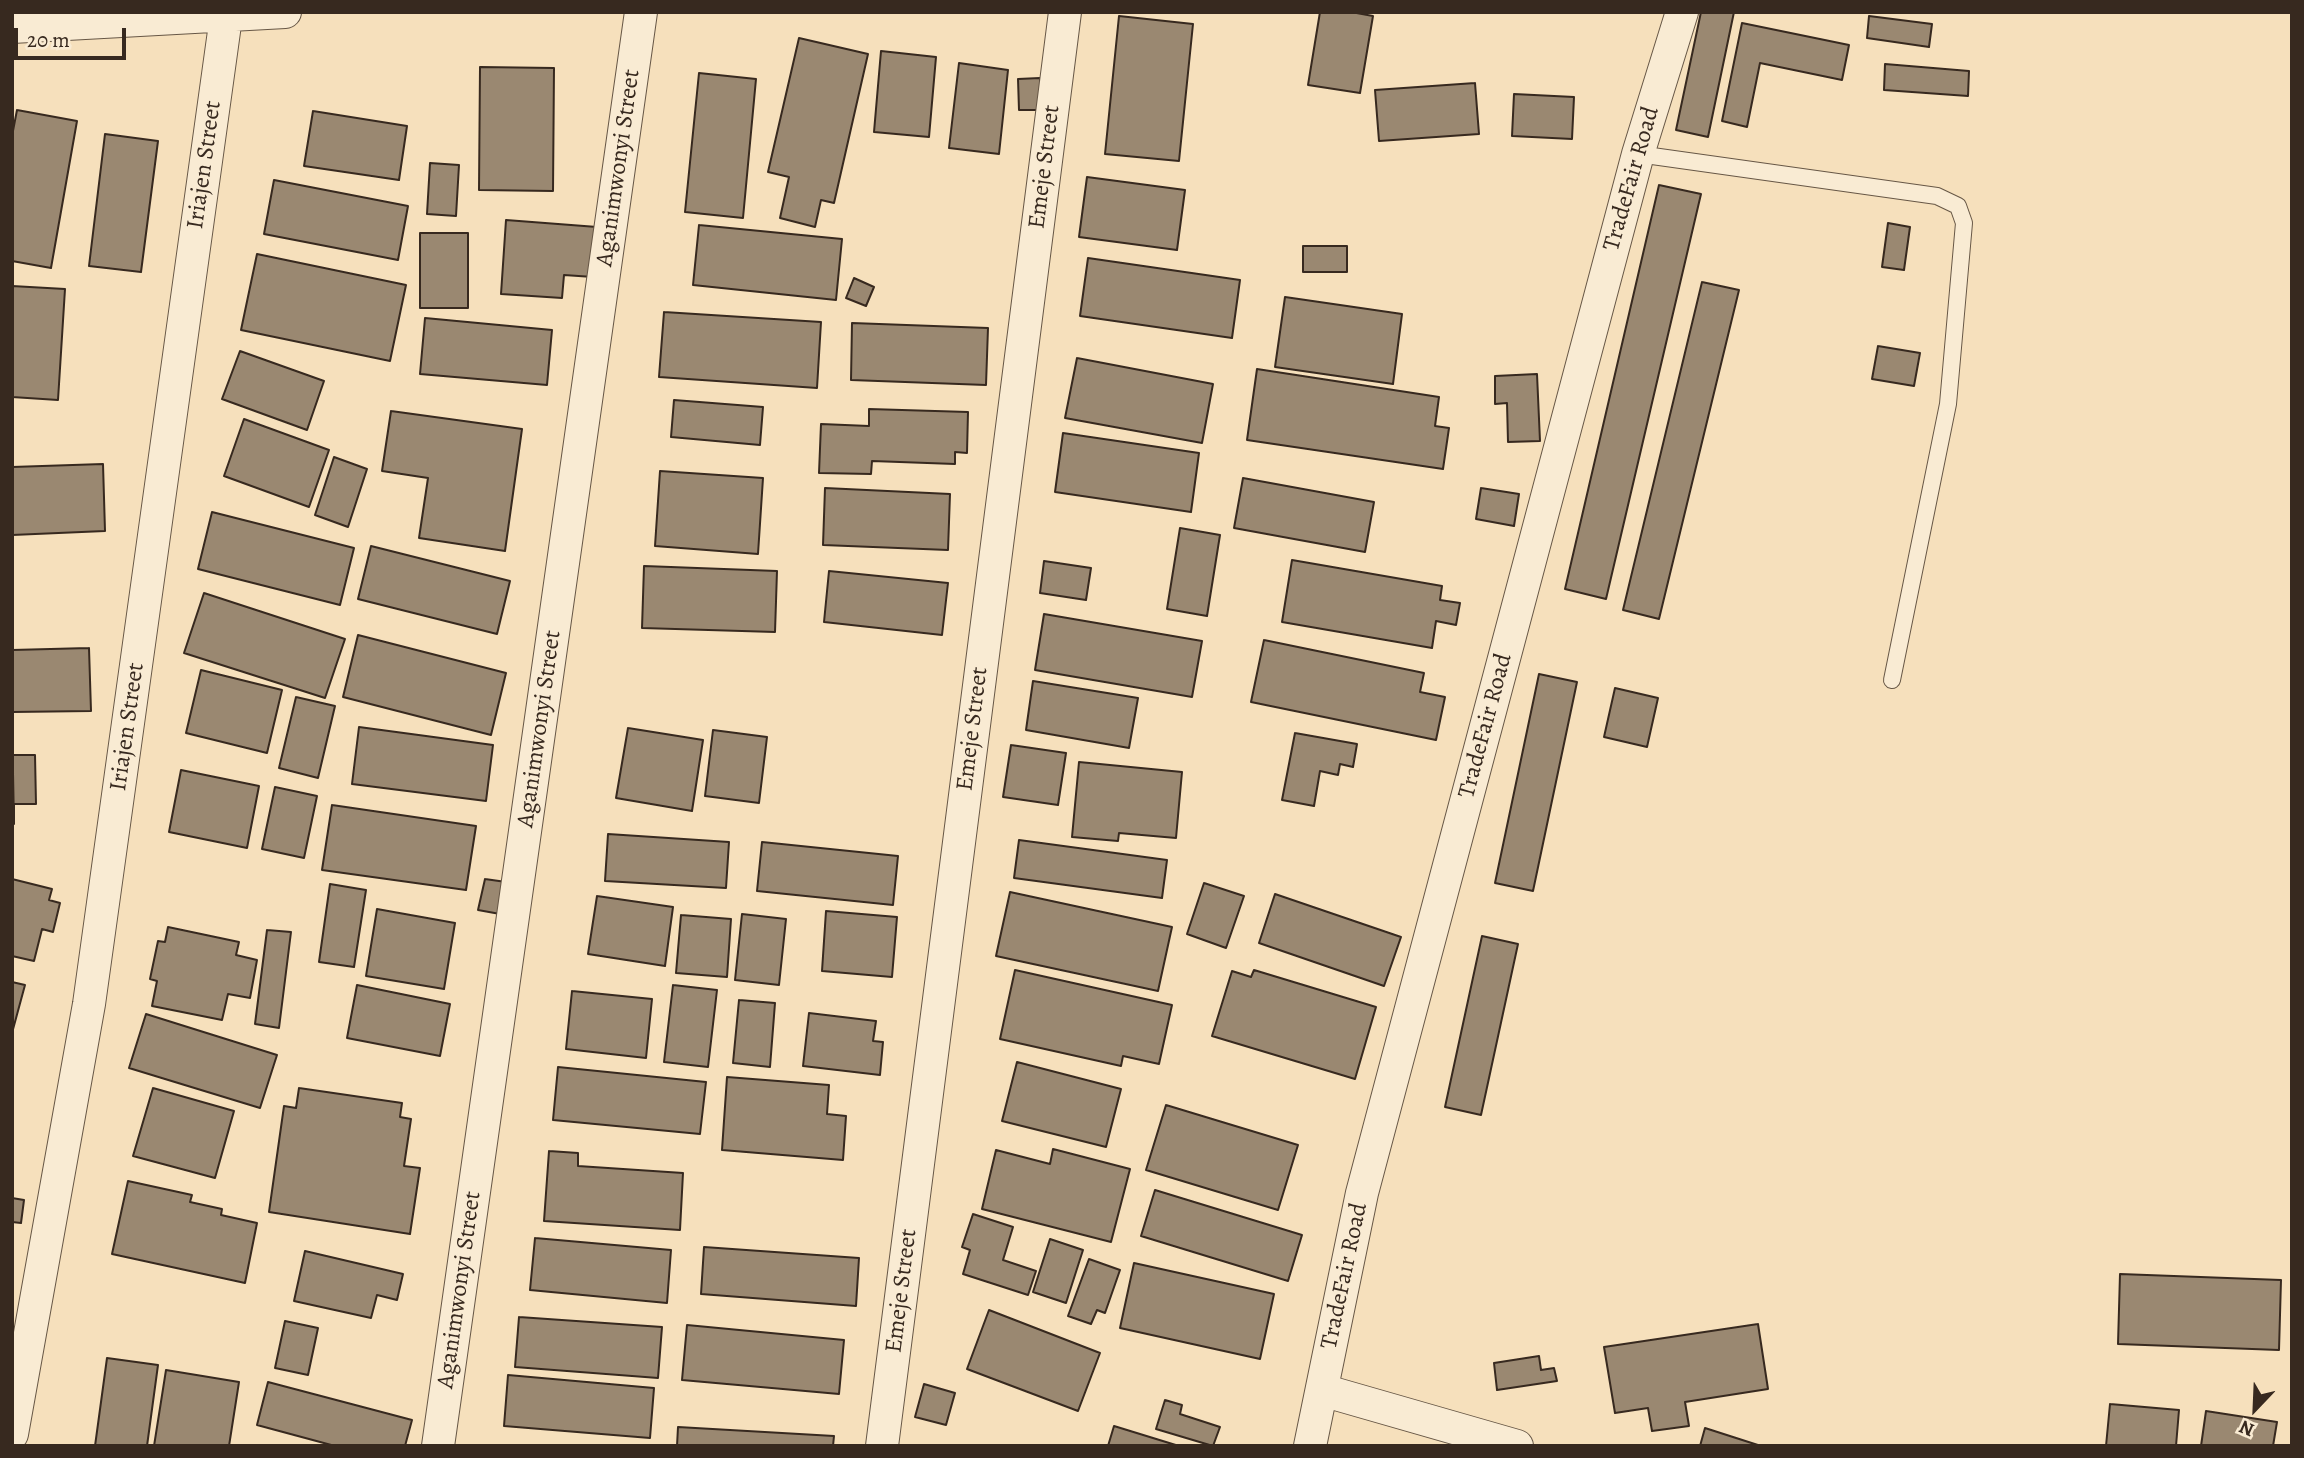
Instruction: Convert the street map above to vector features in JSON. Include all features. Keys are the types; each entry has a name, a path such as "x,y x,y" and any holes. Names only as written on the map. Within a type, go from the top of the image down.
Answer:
{"street":[{"path":"12,27 285,12"},
{"name":"Aganimwonyi Street","path":"438,1446 642,12"},
{"name":"Emeje Street","path":"882,1446 1065,12"},
{"name":"TradeFair Road","path":"1310,1446 1362,1193 1638,154 1682,12"},
{"name":"Iriajen Street","path":"12,1434 89,1004 226,17"},
{"path":"1321,1390 1517,1446"}],"lane":[{"path":"1638,154 1937,196 1958,205 1964,223 1948,404 1892,680"}],"building":[{"path":"1320,12 1351,12 1373,16 1360,93 1308,85"},
{"path":"1701,12 1734,12 1708,137 1676,130"},
{"path":"1119,16 1193,24 1179,161 1105,154"},
{"path":"1869,16 1932,24 1929,47 1867,38"},
{"path":"1742,23 1849,45 1842,80 1760,63 1747,127 1722,121"},
{"path":"799,38 868,54 834,203 821,200 815,227 780,218 789,177 768,172"},
{"path":"881,51 936,57 929,137 874,132"},
{"path":"959,63 1008,70 999,154 949,148"},
{"path":"1885,64 1969,71 1968,96 1884,90"},
{"path":"480,67 554,68 553,191 479,190"},
{"path":"699,73 756,79 743,218 685,212"},
{"path":"1040,78 1041,110 1019,110 1018,79"},
{"path":"1475,83 1479,134 1379,141 1375,90"},
{"path":"1514,94 1574,97 1572,139 1512,136"},
{"path":"17,110 77,121 51,268 12,261 12,136"},
{"path":"313,111 407,126 399,180 304,166"},
{"path":"105,134 158,141 141,272 89,266"},
{"path":"430,163 459,165 456,216 427,214"},
{"path":"1087,177 1185,190 1177,250 1079,237"},
{"path":"274,180 408,206 398,260 264,234"},
{"path":"1659,185 1701,194 1606,599 1565,589"},
{"path":"506,220 597,227 593,277 564,275 562,298 501,294"},
{"path":"1888,223 1910,227 1904,270 1882,267"},
{"path":"699,225 842,239 836,300 693,285"},
{"path":"420,233 468,233 468,308 420,308"},
{"path":"1303,246 1347,246 1347,272 1303,272"},
{"path":"257,254 406,285 390,361 241,330"},
{"path":"1088,258 1240,280 1232,338 1080,316"},
{"path":"854,278 874,287 866,306 846,298"},
{"path":"1702,282 1739,290 1659,619 1623,610"},
{"path":"12,286 65,289 58,400 12,397"},
{"path":"1285,297 1402,314 1393,384 1275,367"},
{"path":"664,312 821,322 817,388 659,377"},
{"path":"425,318 552,330 547,385 420,374"},
{"path":"852,323 988,328 986,385 851,380"},
{"path":"1878,346 1920,353 1914,386 1872,379"},
{"path":"240,351 324,381 307,430 222,399"},
{"path":"1077,358 1213,384 1202,443 1065,418"},
{"path":"1257,369 1439,397 1435,426 1449,428 1443,469 1247,440"},
{"path":"1537,374 1540,441 1508,442 1507,403 1495,404 1495,376"},
{"path":"674,400 763,407 760,445 671,437"},
{"path":"869,409 968,412 967,453 955,452 955,464 872,461 871,474 819,473 821,424 869,426"},
{"path":"391,411 522,429 505,551 419,538 428,478 382,471"},
{"path":"244,419 329,450 309,507 224,476"},
{"path":"1063,433 1199,453 1191,512 1055,492"},
{"path":"334,457 367,469 348,527 315,515"},
{"path":"103,464 105,531 12,535 12,467"},
{"path":"660,471 763,478 758,554 655,546"},
{"path":"1243,478 1374,502 1365,552 1234,528"},
{"path":"825,488 950,494 948,550 823,545"},
{"path":"1481,488 1519,494 1514,526 1476,519"},
{"path":"212,512 354,548 340,605 198,569"},
{"path":"1180,528 1220,535 1207,616 1167,609"},
{"path":"371,546 510,581 497,634 358,599"},
{"path":"1292,560 1442,586 1440,600 1460,603 1456,625 1436,621 1432,648 1282,622"},
{"path":"1044,561 1091,568 1086,600 1040,593"},
{"path":"644,566 777,571 775,632 642,628"},
{"path":"829,571 948,583 942,635 824,622"},
{"path":"204,593 345,639 325,698 184,653"},
{"path":"1044,614 1202,641 1192,697 1035,670"},
{"path":"358,635 506,673 491,735 343,697"},
{"path":"1264,640 1424,673 1420,692 1445,697 1436,740 1251,702"},
{"path":"89,648 91,711 12,712 12,650"},
{"path":"201,670 282,690 267,753 186,733"},
{"path":"1539,674 1577,682 1533,891 1495,883"},
{"path":"1033,681 1138,698 1129,748 1026,730"},
{"path":"1615,688 1658,698 1647,747 1604,737"},
{"path":"296,697 335,706 318,778 279,768"},
{"path":"12,721 13,755 35,755 36,804 14,804 14,824"},
{"path":"359,727 493,745 486,801 352,784"},
{"path":"628,728 703,740 692,811 616,798"},
{"path":"713,730 767,737 759,803 705,796"},
{"path":"1295,733 1357,744 1353,767 1340,764 1338,775 1320,771 1314,806 1282,800"},
{"path":"1011,745 1066,753 1058,805 1003,797"},
{"path":"1079,762 1182,772 1176,838 1119,833 1118,841 1072,837"},
{"path":"181,770 259,786 247,848 169,832"},
{"path":"275,787 317,796 304,858 262,849"},
{"path":"332,805 476,826 466,890 322,870"},
{"path":"608,834 729,842 726,888 605,881"},
{"path":"1019,840 1167,860 1162,898 1014,878"},
{"path":"762,842 898,856 893,905 757,891"},
{"path":"12,879 52,889 49,900 60,903 53,932 42,929 34,961 12,956"},
{"path":"485,879 506,882 500,914 478,910"},
{"path":"1204,883 1244,896 1226,948 1187,934"},
{"path":"330,884 366,890 354,967 319,962"},
{"path":"1010,892 1172,927 1158,991 996,956"},
{"path":"1275,894 1401,937 1384,986 1259,943"},
{"path":"597,896 673,907 665,966 588,954"},
{"path":"377,909 455,923 444,989 366,976"},
{"path":"826,911 897,917 892,977 822,971"},
{"path":"742,914 786,919 779,985 735,980"},
{"path":"681,915 731,919 727,977 676,973"},
{"path":"168,927 239,942 236,955 257,960 250,998 228,994 222,1020 152,1006 157,981 150,979 158,941 165,942"},
{"path":"267,930 291,932 279,1028 255,1024"},
{"path":"1482,936 1518,944 1481,1115 1445,1107"},
{"path":"1015,970 1172,1005 1159,1064 1123,1056 1121,1066 1000,1039"},
{"path":"1254,970 1376,1007 1355,1079 1212,1036 1232,971 1251,977"},
{"path":"12,982 25,985 12,1033"},
{"path":"357,985 450,1004 440,1056 347,1038"},
{"path":"673,985 717,990 708,1067 664,1062"},
{"path":"572,991 652,999 646,1058 566,1049"},
{"path":"739,1000 775,1003 770,1067 733,1063"},
{"path":"809,1013 876,1021 873,1041 883,1042 880,1075 803,1066"},
{"path":"146,1014 277,1055 260,1108 129,1068"},
{"path":"1017,1062 1121,1089 1106,1147 1002,1121"},
{"path":"558,1067 706,1082 700,1134 553,1120"},
{"path":"727,1077 829,1085 827,1114 846,1116 843,1160 722,1150"},
{"path":"153,1088 234,1111 215,1178 133,1156"},
{"path":"299,1088 402,1103 400,1117 411,1119 404,1166 420,1168 410,1234 269,1212 284,1106 296,1108"},
{"path":"1166,1105 1298,1145 1278,1210 1146,1170"},
{"path":"1053,1149 1130,1169 1111,1242 982,1209 996,1150 1050,1164"},
{"path":"549,1151 578,1153 578,1166 683,1173 680,1230 544,1221"},
{"path":"128,1181 192,1195 190,1202 222,1209 221,1215 257,1223 245,1283 112,1254"},
{"path":"1155,1190 1302,1235 1288,1281 1141,1236"},
{"path":"12,1198 24,1200 21,1223 12,1222"},
{"path":"973,1214 1013,1227 1003,1260 1036,1271 1028,1295 963,1274 970,1250 962,1247"},
{"path":"535,1238 671,1250 667,1303 530,1290"},
{"path":"1050,1239 1083,1250 1066,1303 1033,1292"},
{"path":"704,1247 859,1258 856,1306 701,1294"},
{"path":"305,1251 403,1274 397,1300 377,1295 371,1318 294,1301"},
{"path":"1089,1259 1120,1270 1105,1313 1097,1310 1091,1324 1068,1316"},
{"path":"1134,1263 1274,1294 1260,1359 1120,1328"},
{"path":"2120,1274 2281,1280 2279,1350 2118,1344"},
{"path":"989,1310 1100,1353 1078,1411 967,1369"},
{"path":"519,1317 662,1327 658,1378 515,1367"},
{"path":"285,1321 318,1328 308,1375 275,1368"},
{"path":"1758,1324 1768,1389 1685,1402 1689,1426 1652,1431 1648,1408 1615,1413 1604,1347"},
{"path":"687,1325 844,1340 839,1394 682,1380"},
{"path":"1539,1356 1541,1370 1554,1368 1557,1381 1497,1390 1494,1363"},
{"path":"107,1358 158,1365 147,1446 95,1446"},
{"path":"166,1370 239,1382 229,1446 154,1446"},
{"path":"508,1375 654,1388 650,1438 504,1426"},
{"path":"268,1382 412,1420 405,1446 335,1446 257,1425"},
{"path":"924,1384 955,1393 946,1425 915,1417"},
{"path":"1165,1400 1182,1405 1180,1414 1220,1427 1213,1446 1156,1429"},
{"path":"2110,1404 2179,1410 2176,1446 2106,1446"},
{"path":"2206,1411 2277,1422 2273,1446 2201,1446"},
{"path":"1114,1426 1179,1446 1108,1446"},
{"path":"678,1427 834,1436 833,1446 677,1446"},
{"path":"1705,1428 1761,1446 1700,1446"}]}
